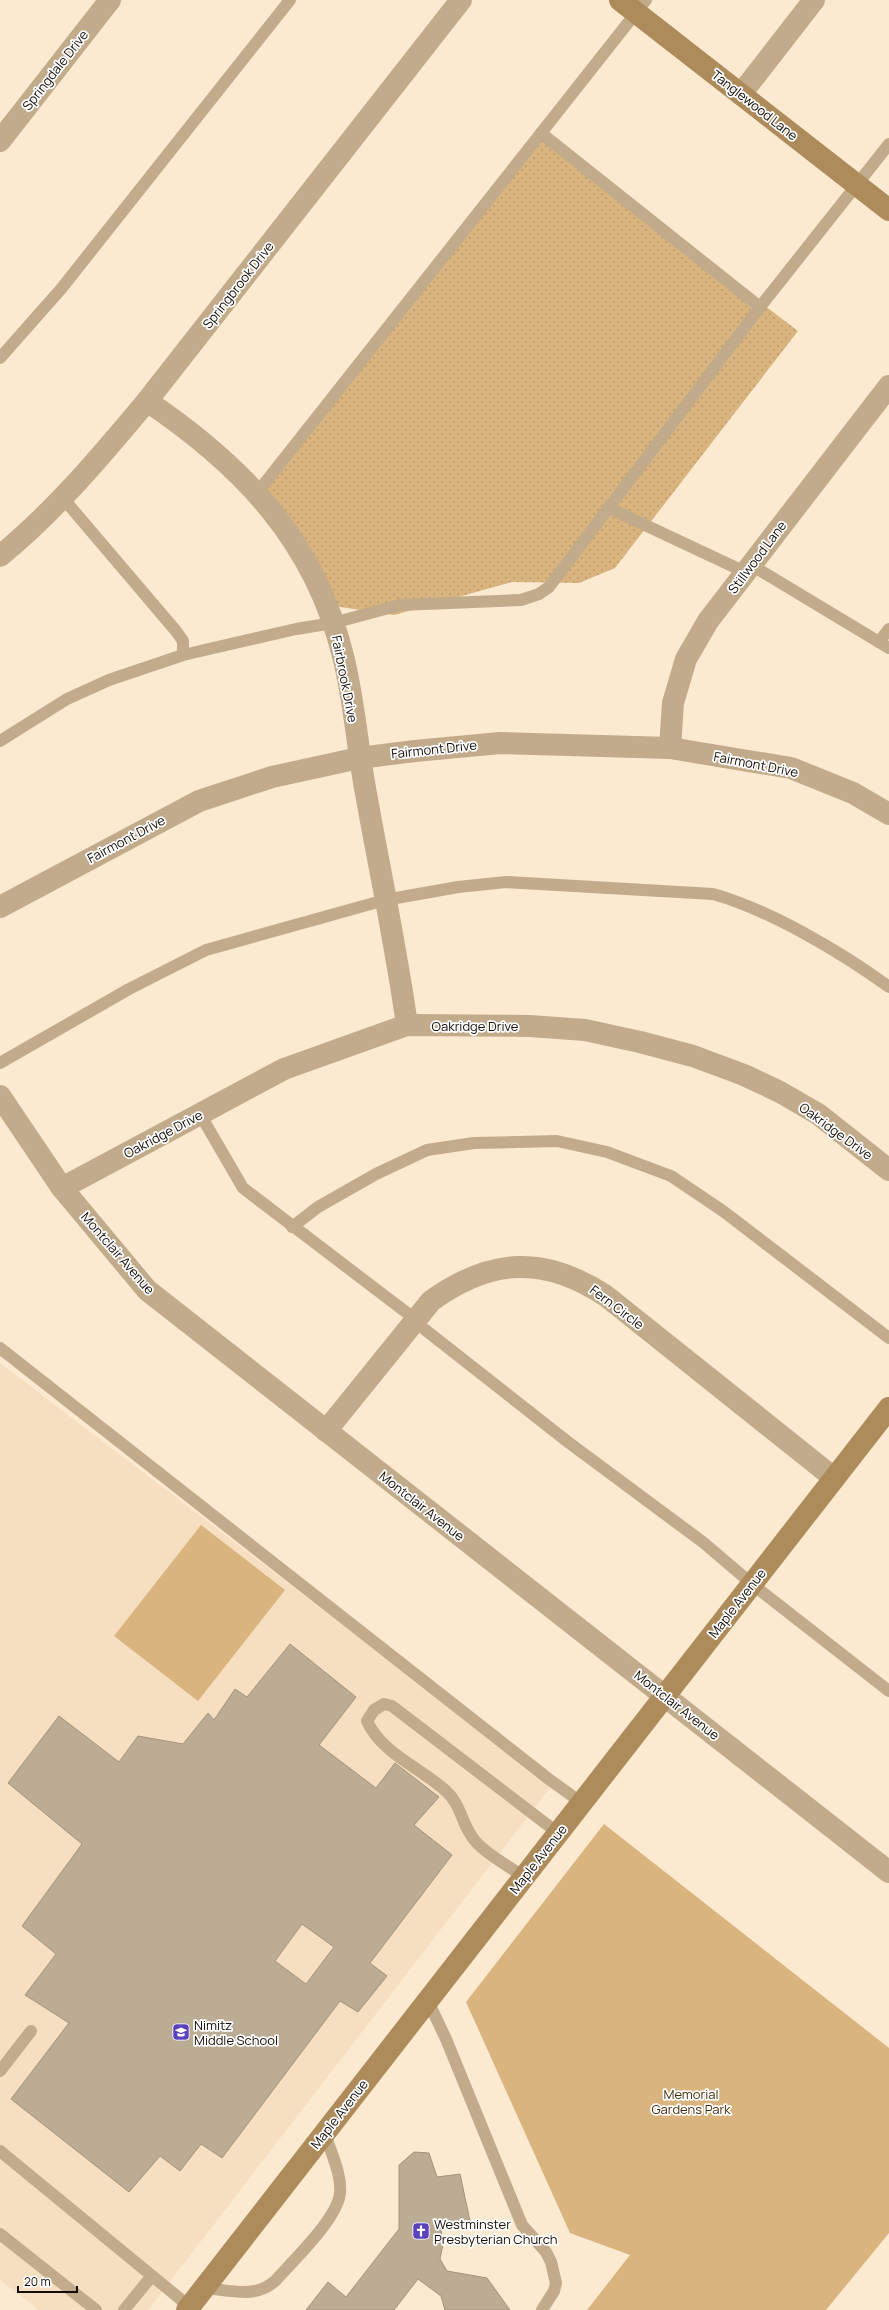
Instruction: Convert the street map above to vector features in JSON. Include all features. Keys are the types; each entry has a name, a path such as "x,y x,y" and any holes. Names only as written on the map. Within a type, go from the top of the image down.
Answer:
{"main road":[{"name":"Tanglewood Lane","path":"634,4 741,94 889,210"},
{"name":"Maple Avenue","path":"188,2308 889,1408"}],"street":[{"name":"Springdale Drive","path":"0,140 110,0"},
{"name":"Springbrook Drive","path":"0,556 62,497 97,461 147,401 461,0"},
{"path":"741,94 814,0"},
{"name":"Stillwood Lane","path":"670,748 673,703 686,659 708,621 889,386"},
{"name":"Fairbrook Drive","path":"147,401 216,452 257,492 296,545 313,575 333,623 348,685 359,758 407,1026"},
{"name":"Fairmont Drive","path":"0,907 199,801 272,777 359,758 500,743 670,748 791,768 853,793 889,814"},
{"name":"Oakridge Drive","path":"62,1188 284,1069 407,1026 530,1026 585,1030 640,1042 693,1056 744,1075 780,1092 818,1114 889,1170"},
{"name":"Montclair Avenue","path":"0,1096 62,1188 147,1290 889,1872"},
{"name":"Fern Circle","path":"326,1431 414,1320 431,1301 450,1287 471,1276 494,1270 525,1267 564,1274 586,1283 606,1296 834,1478"}],"lane":[{"path":"0,358 66,283 290,0"},
{"path":"257,492 541,133 634,4"},
{"path":"541,133 760,308"},
{"path":"0,741 67,699 95,686 183,655 296,629 333,623 400,605 520,600 539,594 549,587 760,308 889,144"},
{"path":"62,497 176,631 183,641 183,655"},
{"path":"609,508 748,569 884,645 889,630"},
{"path":"0,1063 129,989 206,950 385,900 458,887 506,882 714,894 739,901 808,936 859,965 889,987"},
{"path":"200,1114 243,1188 292,1228 414,1320 568,1442 704,1543 752,1584 889,1691"},
{"path":"292,1228 318,1207 376,1174 427,1150 474,1143 558,1141 607,1152 671,1176 723,1211 848,1305 889,1338"},
{"path":"0,1348 537,1771 582,1803"},
{"path":"524,1877 477,1843 463,1821 458,1805 447,1791 388,1748 371,1730 367,1721 374,1710 384,1704 392,1706 558,1832"},
{"path":"428,2001 446,2038 522,2225 546,2252 551,2262 555,2278 554,2291 542,2310"},
{"path":"0,2071 31,2031"},
{"path":"205,2288 252,2293 265,2289 275,2281 334,2212 340,2192 340,2180 325,2133"},
{"path":"0,2151 188,2308"},
{"path":"0,2234 96,2310"},
{"path":"124,2310 151,2277"}],"shaded area":[{"name":"Nimitz Middle School","path":"0,1363 552,1785 148,2310 39,2310 0,2280"}],"green space":[{"path":"539,134 798,331 615,568 579,583 512,582 394,615 327,605 258,492"},
{"path":"201,1525 285,1590 198,1701 114,1636"},
{"name":"Memorial Gardens Park","path":"604,1824 889,2048 889,2233 826,2310 587,2310 630,2255 570,2233 466,2002"}],"building":[{"path":"290,1644 356,1697 319,1745 376,1788 395,1763 439,1797 414,1825 452,1855 370,1963 387,1976 358,2012 340,2001 222,2158 201,2144 180,2171 160,2156 129,2192 11,2099 69,2023 25,1995 56,1954 22,1926 82,1844 8,1783 59,1716 119,1762 138,1736 183,1744 208,1713 214,1720 235,1689 247,1697","holes":["302,1924 334,1947 306,1984 275,1961"]},
{"name":"Westminster Presbyterian Church","path":"414,2152 429,2153 437,2177 460,2174 470,2221 441,2229 443,2244 440,2259 447,2271 487,2278 510,2310 445,2310 441,2296 418,2279 394,2310 306,2310 328,2282 346,2297 399,2229 399,2165"}],"place":[{"name":"Nimitz Middle School","path":"181,2032"},
{"name":"Westminster Presbyterian Church","path":"421,2231"}]}
